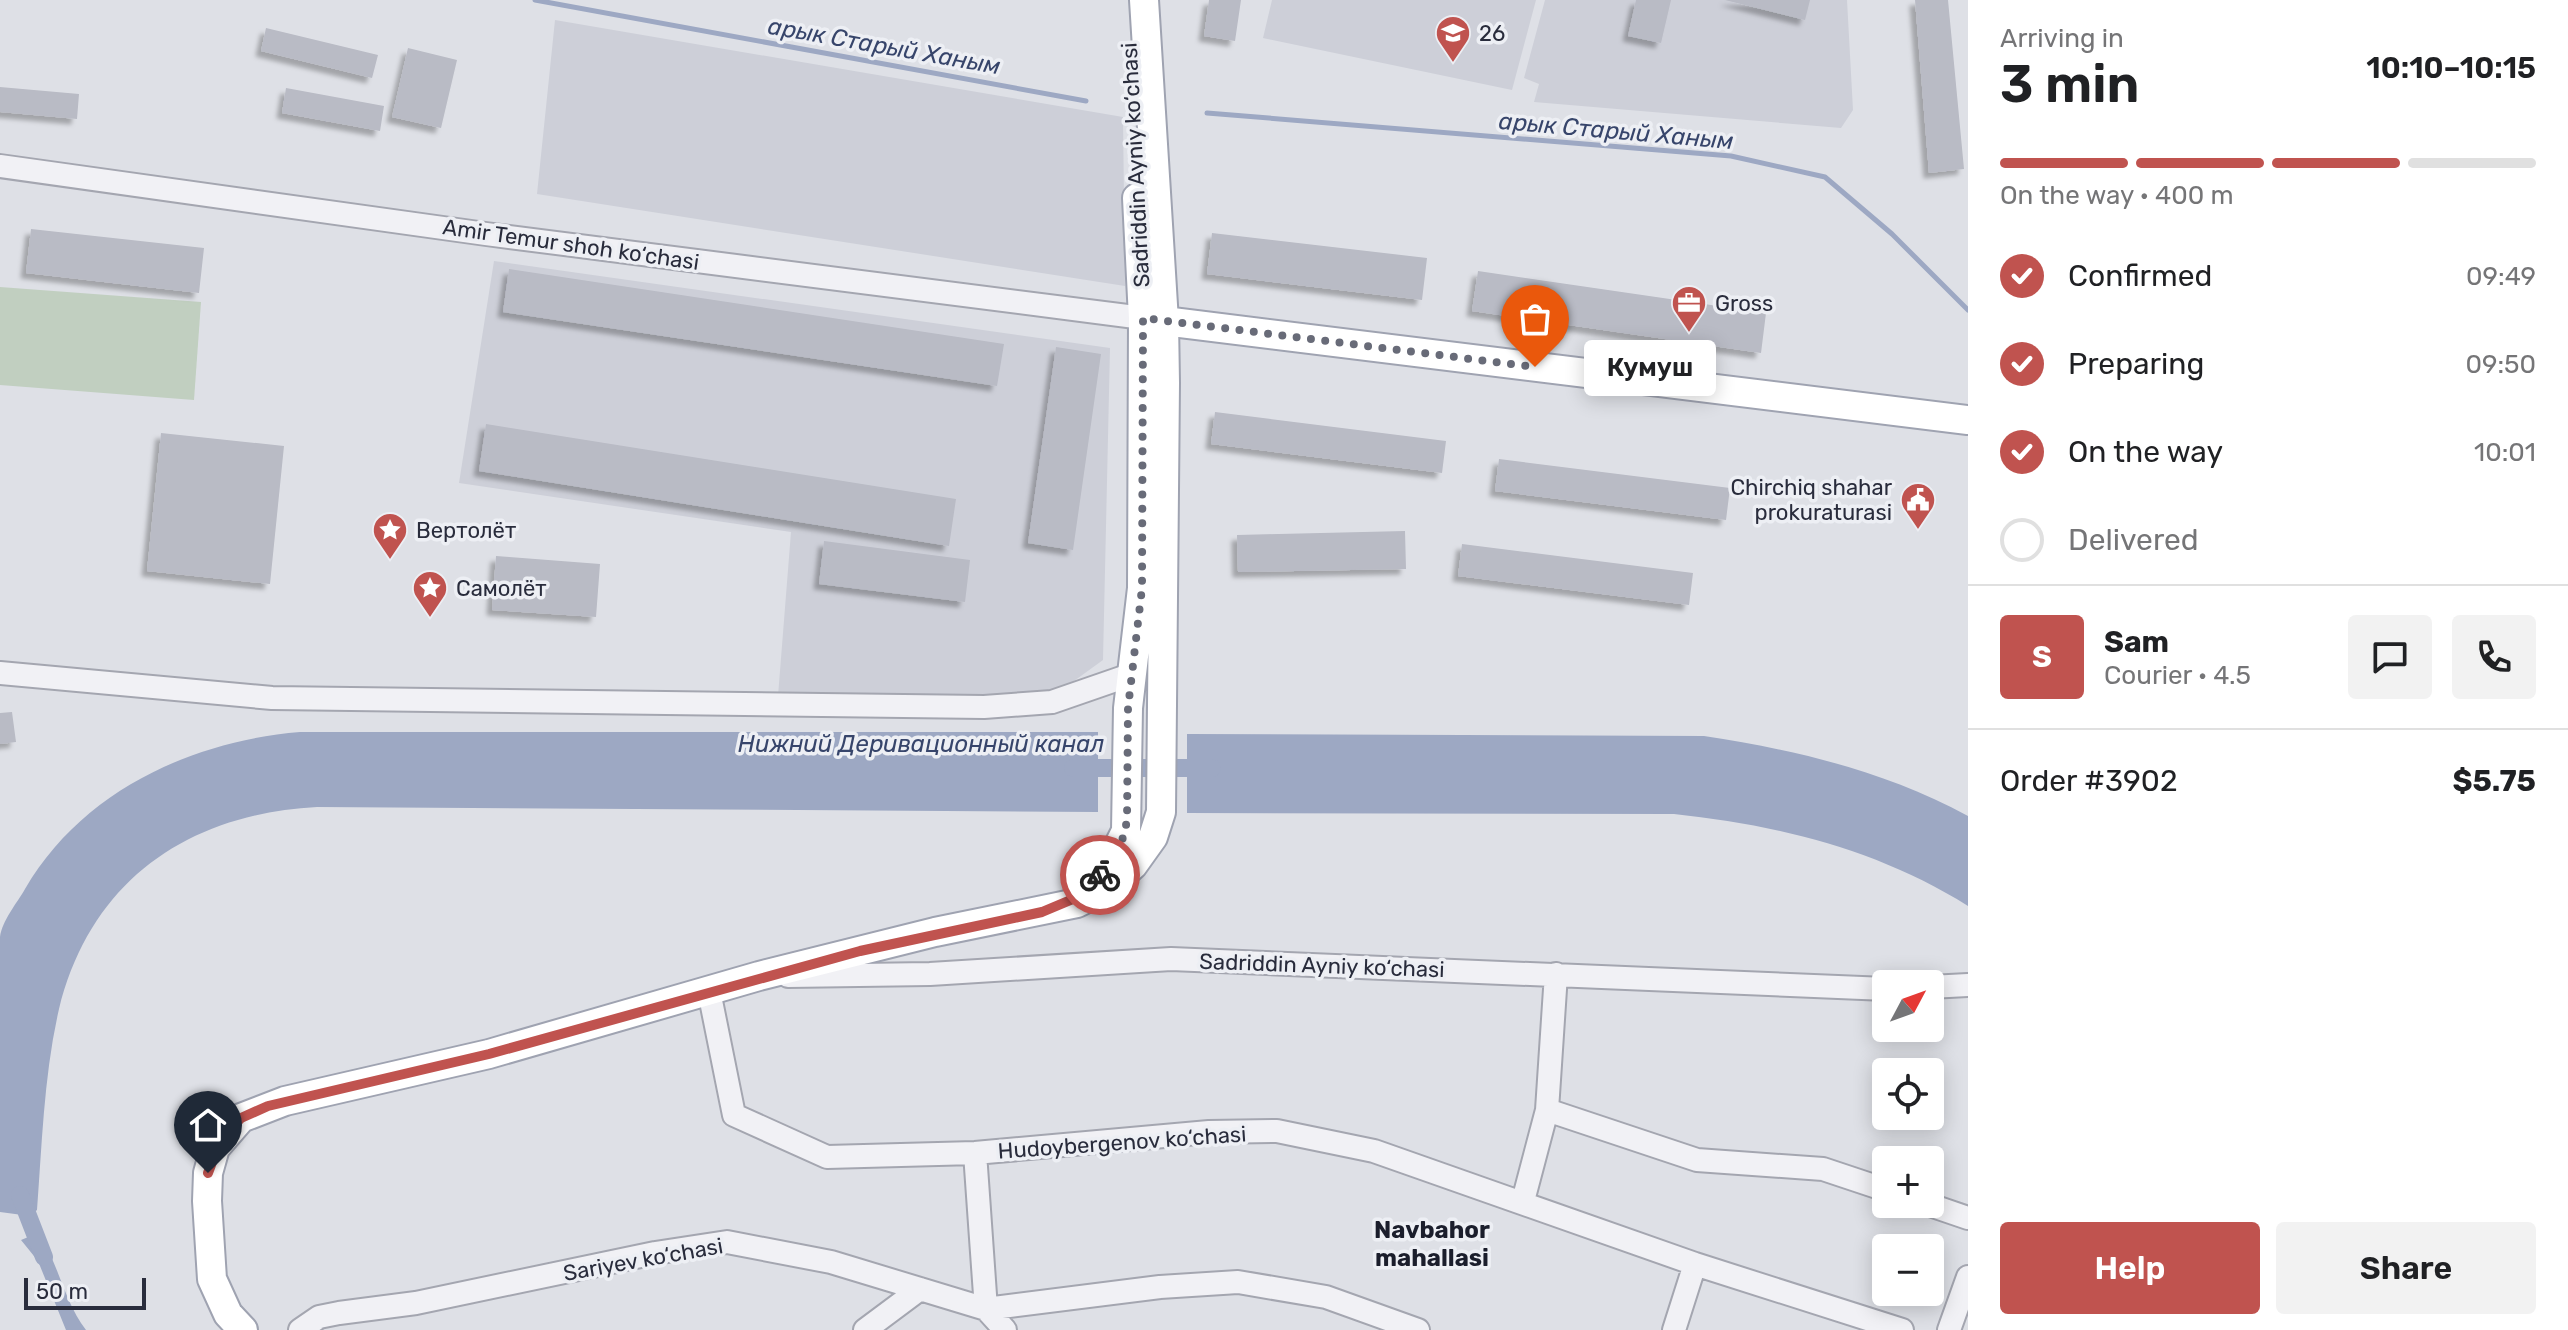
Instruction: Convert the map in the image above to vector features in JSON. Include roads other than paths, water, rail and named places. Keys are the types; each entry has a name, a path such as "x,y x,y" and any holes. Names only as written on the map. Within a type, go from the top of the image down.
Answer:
{"main road":[{"name":"Sadriddin Ayniy ko‘chasi","path":"1042,912 1073,899 1105,869 1123,840 1126,812 1128,708 1142,588 1154,320 1127,0"},
{"name":"Sadriddin Ayniy ko‘chasi","path":"243,1330 228,1314 212,1279 207,1201 208,1173 215,1148 241,1118 285,1101 489,1054 759,976 935,932 1042,912 1086,900 1120,877 1153,837 1161,812 1161,705 1144,0"},
{"name":"Amir Temur shoh ko‘chasi","path":"1154,320 1968,420"}],"street":[{"name":"Amir Temur shoh ko‘chasi","path":"0,166 486,234 1154,320"},
{"path":"0,673 272,698 984,707 1052,702 1130,675"},
{"name":"Sadriddin Ayniy ko‘chasi","path":"759,976 930,974 1171,959 1872,988"},
{"path":"1523,1201 1547,1110 1556,974"},
{"path":"1944,986 1968,985"},
{"name":"Hudoybergenov ko‘chasi","path":"709,991 734,1115 827,1157 975,1153 1209,1132 1277,1131 1374,1151 1695,1264 1902,1330"},
{"path":"1547,1110 1697,1160 1823,1169 1872,1185"},
{"path":"975,1153 986,1309 1005,1330"},
{"path":"1944,1210 1968,1218"},
{"name":"Sariyev ko‘chasi","path":"300,1330 319,1317 416,1303 655,1253 727,1242 831,1262 986,1309 1160,1287 1238,1282 1326,1297 1418,1330"},
{"path":"1674,1330 1695,1264"},
{"path":"1949,1330 1968,1277"},
{"path":"865,1330 920,1289"}],"water":[{"path":"300,732 1098,732 1098,812 317,807 270,812 227,823 187,840 152,862 121,890 95,924 74,964 59,1009 44,1109 37,1210 30,1216 0,1212 0,937 10,912 49,854 77,824 143,777 219,747"},
{"path":"1187,734 1704,736 1772,748 1839,764 1905,786 1968,816 1968,906 1899,870 1827,843 1751,825 1674,814 1187,813"},
{"path":"38,1233 86,1330 66,1330 38,1261 21,1240"}],"waterway":[{"name":"арык Старый Ханым","path":"535,0 1086,101"},
{"name":"арык Старый Ханым","path":"1207,113 1731,156 1825,177 1892,234 1968,310"},
{"name":"Нижний Деривационный канал","path":"1073,768 1212,768"},
{"name":"Нижний Деривационный канал","path":"20,1195 44,1257"}],"place":[{"name":"26","path":"1453,64"},
{"name":"Gross","path":"1689,334"},
{"name":"Кумуш","path":"1535,367"},
{"name":"Chirchiq shahar prokuraturasi","path":"1918,531"},
{"name":"Вертолёт","path":"390,561"},
{"name":"Самолёт","path":"430,619"}],"district":[{"name":"Navbahor mahallasi","path":"1432,1244"}]}
